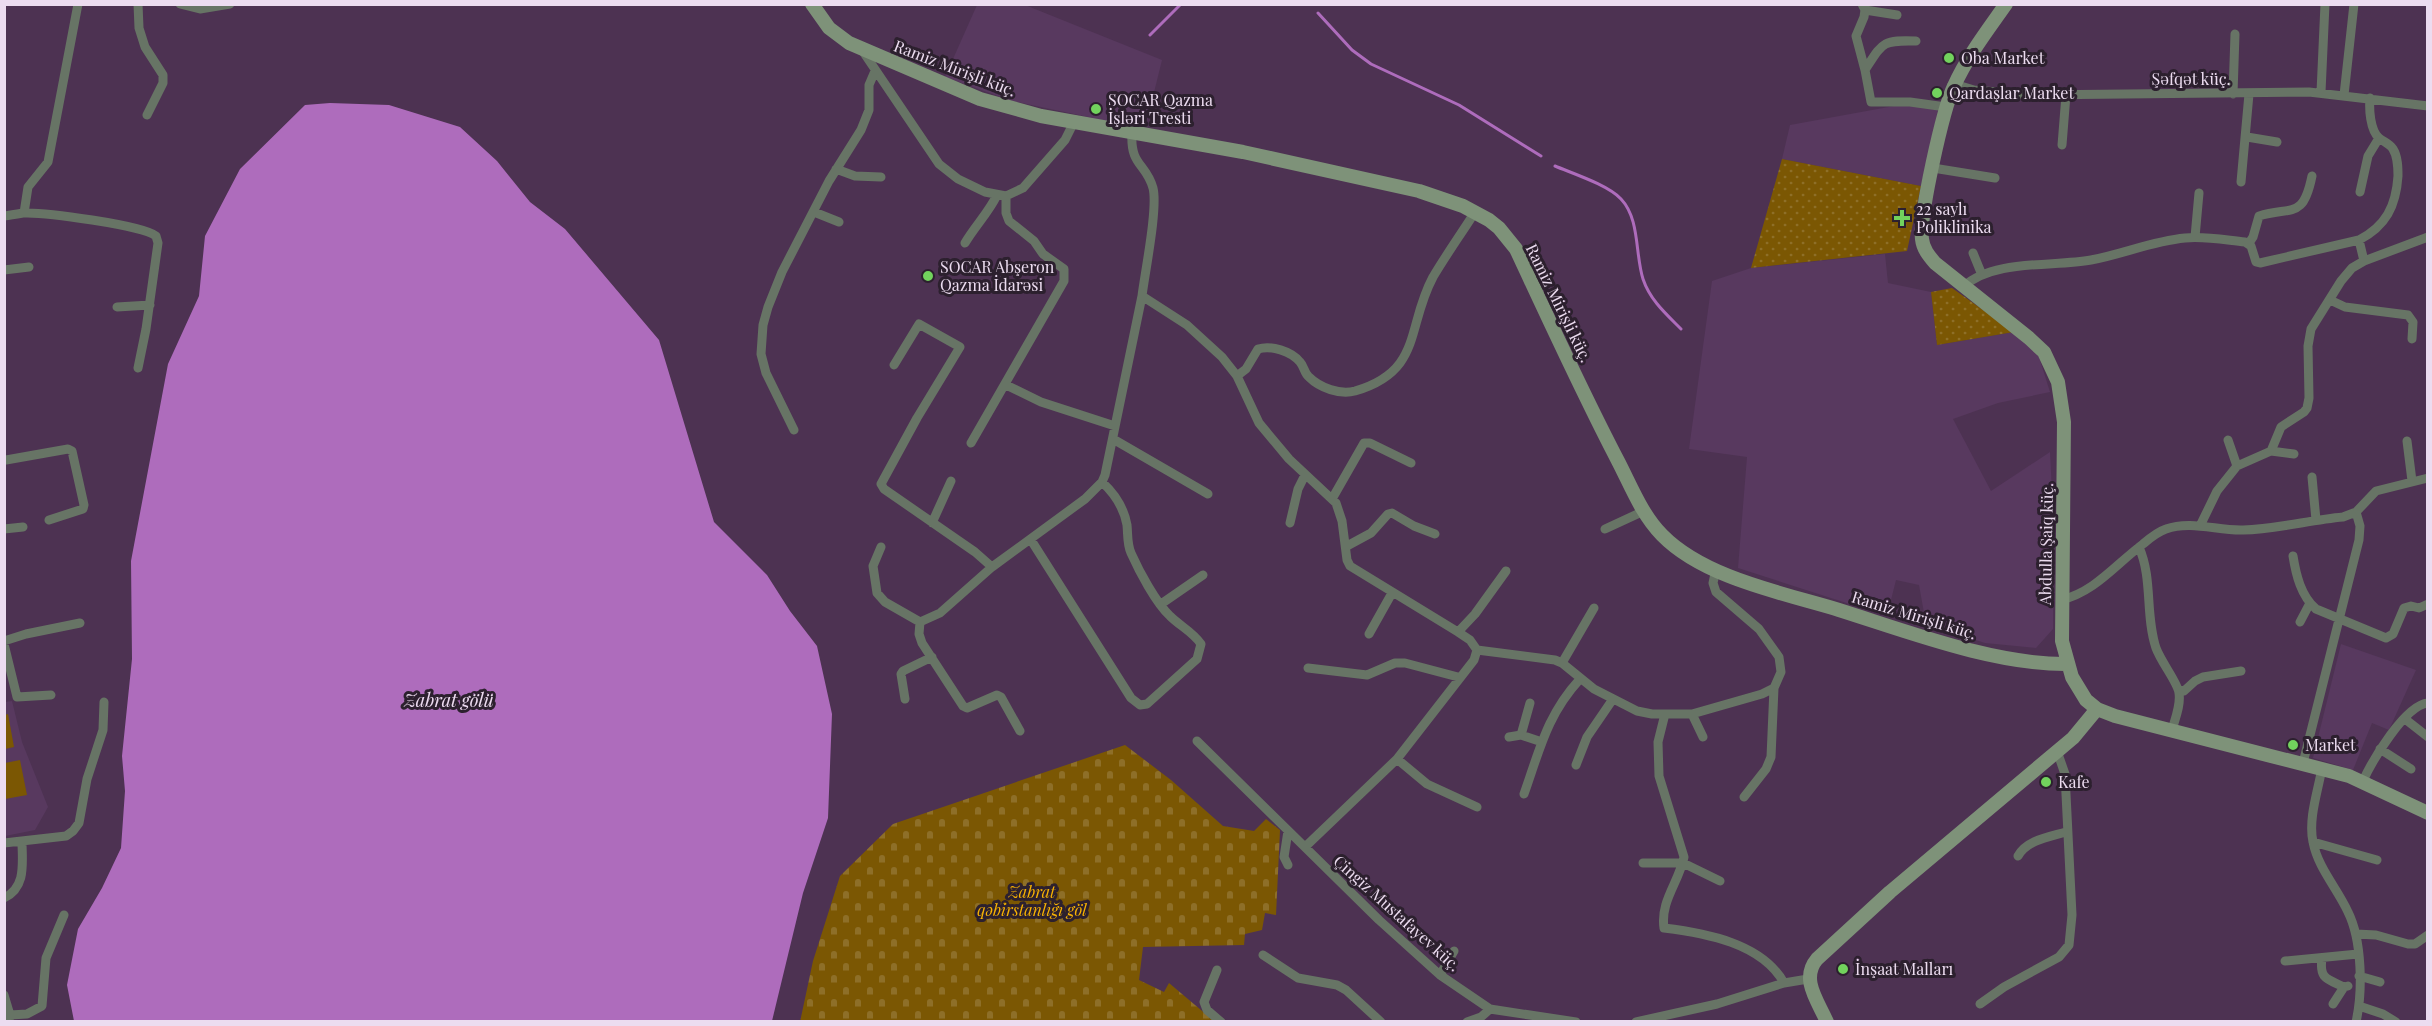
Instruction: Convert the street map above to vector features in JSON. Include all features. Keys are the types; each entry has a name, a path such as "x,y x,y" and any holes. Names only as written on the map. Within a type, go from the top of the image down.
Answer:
{"street":[{"path":"24,213 28,187 48,162 78,4"},
{"path":"138,4 139,28 145,47 163,75 163,82 147,115"},
{"path":"180,4 200,9 230,4"},
{"name":"Ramiz Mirişli küç.","path":"812,4 829,28 862,50 980,99 1012,109 1074,122 1331,170 1419,191 1475,212 1499,228 1516,249 1600,426 1644,512 1673,545 1695,560 1764,587 1988,654 2042,664 2068,664"},
{"path":"2320,92 2325,4"},
{"path":"2344,95 2354,4"},
{"name":"Abdulla Şaiq küç.","path":"2005,5 1954,84 1946,107 1933,168 1923,219 1922,241 1928,255 1935,263 2038,346 2048,359 2058,382 2063,411 2065,446 2062,641 2068,664 2080,691 2097,709"},
{"path":"1897,15 1864,7 1856,36 1871,102 1901,101 1946,107"},
{"path":"2233,94 2235,34"},
{"path":"1865,70 1884,43 1893,40 1916,41"},
{"path":"862,50 939,164 970,186 1002,195"},
{"path":"794,430 766,373 761,354 761,341 773,293 836,169 855,141 866,119 870,96 869,85 875,71"},
{"name":"Şəfqət küç.","path":"1954,84 1962,88 2012,94 2320,92 2427,106"},
{"path":"2241,182 2247,138 2249,94"},
{"path":"2062,145 2066,95"},
{"path":"2248,243 2253,258 2260,263 2359,240 2370,234 2386,219 2395,202 2398,172 2395,152 2375,133 2369,109 2370,98"},
{"path":"965,243 981,218 1002,195 1023,188 1065,140 1074,122"},
{"path":"920,622 940,613 992,567 1085,499 1102,482 1142,296 1154,195 1148,177 1132,152 1132,133"},
{"path":"2247,138 2277,142"},
{"path":"2360,192 2368,156 2379,138"},
{"path":"1933,168 1995,178"},
{"path":"836,169 855,177 881,177"},
{"path":"2248,243 2253,237 2259,216 2289,211 2305,201 2312,176"},
{"path":"2195,237 2199,193"},
{"path":"971,443 1064,281 1065,273 1064,269 1043,254 1034,241 1009,220 1002,195"},
{"path":"814,212 839,222"},
{"path":"1237,376 1246,369 1258,349 1268,347 1292,354 1301,363 1307,376 1333,390 1356,391 1391,373 1403,362 1433,278 1475,212"},
{"path":"4,216 24,213 58,216 152,232 156,236 158,243 150,305 138,368"},
{"path":"1963,287 1982,275 2002,269 2090,260 2157,242 2195,237 2248,243"},
{"path":"2271,451 2281,427 2304,412 2309,403 2308,346 2311,329 2348,272 2364,261 2427,237"},
{"path":"2359,240 2364,261"},
{"path":"1973,253 1982,275"},
{"path":"4,270 29,267"},
{"path":"1142,296 1206,340 1237,376 1259,423 1305,475 1332,499 1340,512 1347,546 1347,560 1350,566 1458,632 1470,640 1477,650 1541,657 1562,663 1580,679 1637,711 1692,714 1762,694 1774,688"},
{"path":"2330,300 2345,307 2408,315 2413,322 2412,339"},
{"path":"117,307 150,305"},
{"path":"894,365 919,324 960,347 881,484 884,489 975,552 992,567"},
{"path":"1006,385 1041,402 1115,426"},
{"path":"1113,439 1208,494"},
{"path":"2228,440 2237,466"},
{"path":"2407,441 2412,481"},
{"path":"1332,499 1364,443 1370,443 1411,464"},
{"path":"5,458 68,449 72,451 84,505 83,510 49,520"},
{"path":"2200,526 2217,491 2237,466 2271,451 2294,454"},
{"path":"1290,523 1298,489 1305,475"},
{"path":"2312,477 2316,520"},
{"path":"2061,600 2091,588 2139,547 2166,529 2200,526 2230,531 2258,530 2343,517 2356,512 2376,491 2427,478"},
{"path":"932,523 951,481"},
{"path":"1031,540 1131,698 1140,705 1147,704 1197,659 1201,644 1196,637 1168,615 1161,604 1132,554 1128,543 1126,523 1118,499 1102,482"},
{"path":"1605,529 1644,512"},
{"path":"2303,763 2359,540 2360,526 2356,512"},
{"path":"1347,546 1371,533 1388,514 1392,513 1414,526 1435,534"},
{"path":"4,530 23,527"},
{"path":"881,547 873,566 877,593 885,602 920,622"},
{"path":"2139,547 2146,562 2154,640 2163,666 2179,690 2179,704 2172,730"},
{"path":"2293,556 2298,579 2310,603 2338,618 2386,638 2390,637 2404,608 2411,606 2420,608 2427,604"},
{"path":"1716,569 1713,583 1716,592 1760,629 1779,657 1781,672 1774,688 1770,758 1766,769 1744,797"},
{"path":"1458,632 1475,614 1506,571"},
{"path":"1161,604 1203,575"},
{"path":"1369,634 1392,593"},
{"path":"2300,622 2310,603"},
{"path":"1562,663 1594,608"},
{"path":"920,622 919,634 922,643 963,706 967,708 997,695 1001,697 1020,731"},
{"path":"51,695 21,699 15,695 4,643 26,634 80,623"},
{"path":"1305,848 1396,759 1458,677 1474,660 1477,650"},
{"path":"905,699 901,674 932,657"},
{"path":"1308,668 1367,675 1395,663 1405,663 1458,677"},
{"path":"2179,690 2184,691 2203,677 2241,671"},
{"path":"1524,794 1557,707 1580,679"},
{"path":"1576,765 1587,737 1613,699"},
{"path":"4,843 66,836 79,824 87,779 103,730 104,702"},
{"path":"1521,735 1530,703"},
{"path":"2363,781 2380,750 2405,719 2417,707 2427,703"},
{"path":"1827,1022 1809,979 1810,969 1817,959 1890,892 2080,731 2097,709 2115,716 2322,768 2363,781 2427,813"},
{"path":"1665,714 1658,742 1659,776 1684,851 1683,863 1662,917 1664,928 1731,943 1769,963 1784,983"},
{"path":"1692,714 1703,737"},
{"path":"2405,719 2427,737"},
{"path":"1509,737 1521,735 1542,742"},
{"name":"Çingiz Mustafayev küç.","path":"1197,741 1379,920 1440,975 1490,1009 1576,1022"},
{"path":"2380,750 2411,769"},
{"path":"1980,1004 2004,987 2059,957 2069,945 2072,915 2066,832 2065,774 2057,751"},
{"path":"1396,759 1427,784 1477,807"},
{"path":"2322,768 2312,826 2313,842 2320,864 2348,912 2356,934 2359,981 2359,1006 2356,1022"},
{"path":"1288,831 1284,857 1288,865"},
{"path":"2018,856 2022,848 2030,843 2066,832"},
{"path":"4,898 15,892 19,885 22,870 21,841"},
{"path":"2313,842 2377,860"},
{"path":"1643,862 1683,863 1720,881"},
{"path":"4,995 10,1018 27,1014 42,1006 46,958 64,915"},
{"path":"2356,934 2376,934 2408,944 2415,944 2427,935"},
{"path":"1440,975 1454,951"},
{"path":"2285,961 2358,954"},
{"path":"1263,955 1298,978 1346,990 1381,1022"},
{"path":"2322,958 2322,974 2326,979 2344,987"},
{"path":"1216,970 1204,1002 1207,1010 1221,1022"},
{"path":"1636,1022 1676,1017 1784,983 1809,979"},
{"path":"2333,1004 2344,987 2359,981 2380,982"},
{"path":"2359,1006 2384,1014 2396,1022"},
{"path":"1467,1022 1481,1017 1490,1009"}],"shaded area":[{"path":"977,5 1025,5 1162,60 1145,129 1012,101 945,77"},
{"path":"1905,104 1938,110 1921,186 1782,159 1790,125"},
{"path":"1885,254 1888,283 1931,292 1937,345 2014,332 2030,345 2039,357 2050,392 1998,403 1953,419 1991,491 2050,452 2053,512 2053,629 2036,648 1985,643 1926,624 1919,585 1896,580 1887,616 1738,568 1747,457 1689,449 1712,281 1751,268"},
{"path":"2341,644 2416,670 2389,730 2372,723 2353,770 2313,758"},
{"path":"12,701 22,742 48,807 35,830 5,836 5,702"}],"green space":[{"path":"1782,159 1921,186 1907,251 1751,268"},
{"path":"1952,288 2014,332 1937,345 1931,292"},
{"path":"8,714 14,747 5,749 5,715"},
{"name":"Zabrat qəbirstanlığı göl","path":"1125,745 1171,780 1223,826 1254,831 1266,819 1280,830 1276,915 1265,913 1262,930 1245,934 1244,945 1143,947 1139,980 1164,992 1169,983 1214,1021 800,1022 813,961 840,876 893,824"},
{"path":"20,760 27,795 5,799 5,763"}],"water":[{"name":"Zabrat gölü","path":"330,103 389,105 460,127 497,161 530,202 565,229 659,340 714,522 767,575 790,611 817,646 832,714 828,818 803,893 772,1021 74,1021 67,985 78,929 102,888 121,848 125,791 122,756 132,659 131,561 168,364 199,296 205,236 240,169 305,105"}],"waterway":[{"path":"1150,35 1181,4"},
{"path":"1318,13 1352,50 1371,64 1459,105 1541,156"},
{"path":"1555,166 1581,176 1621,199 1631,216 1646,287 1659,306 1681,329"}],"place":[{"name":"Oba Market","path":"1949,58"},
{"name":"Qardaşlar Market","path":"1937,93"},
{"name":"SOCAR Qazma İşləri Tresti","path":"1096,109"},
{"name":"22 saylı Poliklinika","path":"1902,218"},
{"name":"SOCAR Abşeron Qazma İdarəsi","path":"928,276"},
{"name":"Market","path":"2293,745"},
{"name":"Kafe","path":"2046,782"},
{"name":"İnşaat Malları","path":"1843,969"}]}
